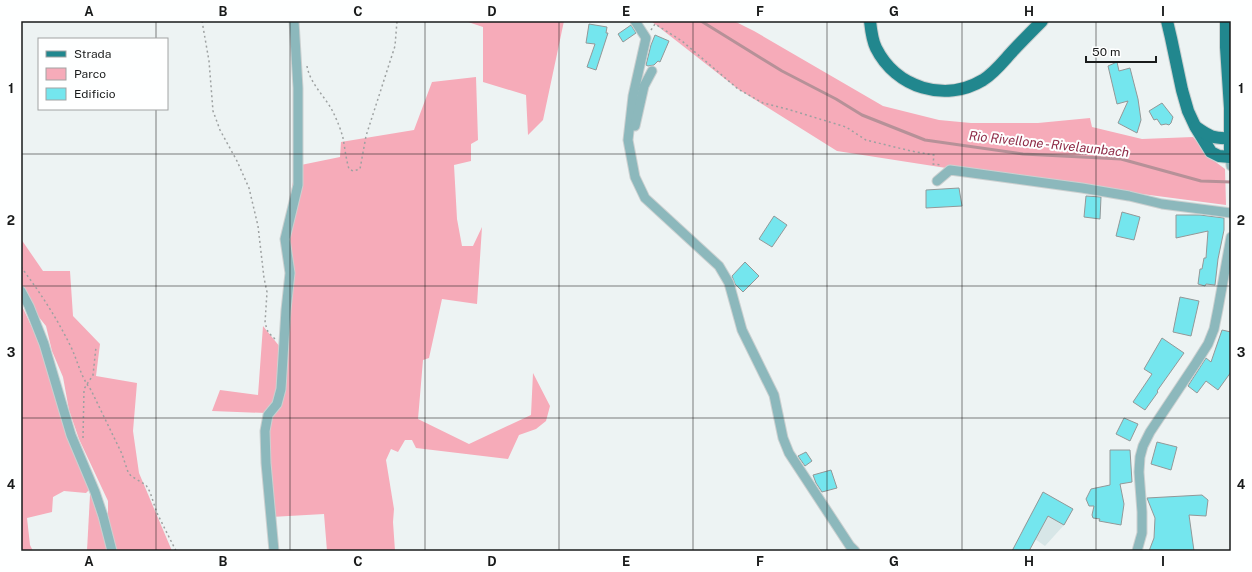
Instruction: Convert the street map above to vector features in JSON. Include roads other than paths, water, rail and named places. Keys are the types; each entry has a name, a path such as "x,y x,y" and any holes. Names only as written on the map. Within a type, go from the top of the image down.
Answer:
{"main road":[{"path":"870,21 871,32 876,48 885,62 896,73 909,82 923,88 936,91 949,91 973,85 984,79 994,71 1042,21"},
{"path":"1167,21 1182,90 1195,126 1211,152 1231,161 1226,21"},
{"path":"1195,126 1206,134 1217,139 1230,138"}],"street":[{"path":"274,551 266,463 265,431 268,415 277,404 281,389 290,273 285,239 298,185 298,88 294,21"},
{"path":"635,21 646,38 633,96 628,140 635,177 645,198 719,266 729,283 742,330 774,395 783,438 790,453 855,551"},
{"path":"628,140 634,130 644,86 652,71"},
{"path":"937,181 950,170 1082,188 1129,196 1162,204 1231,213"},
{"path":"1137,551 1142,533 1139,472 1140,457 1143,446 1150,432 1208,344 1214,329 1231,237"},
{"path":"21,291 29,306 44,344 78,453 95,492 103,516 112,551"}],"waterway":[{"name":"Rio Rivellone - Rivelaunbach","path":"701,21 782,71 836,99 862,115 925,140 1023,154 1121,159 1201,181 1231,182"}]}
